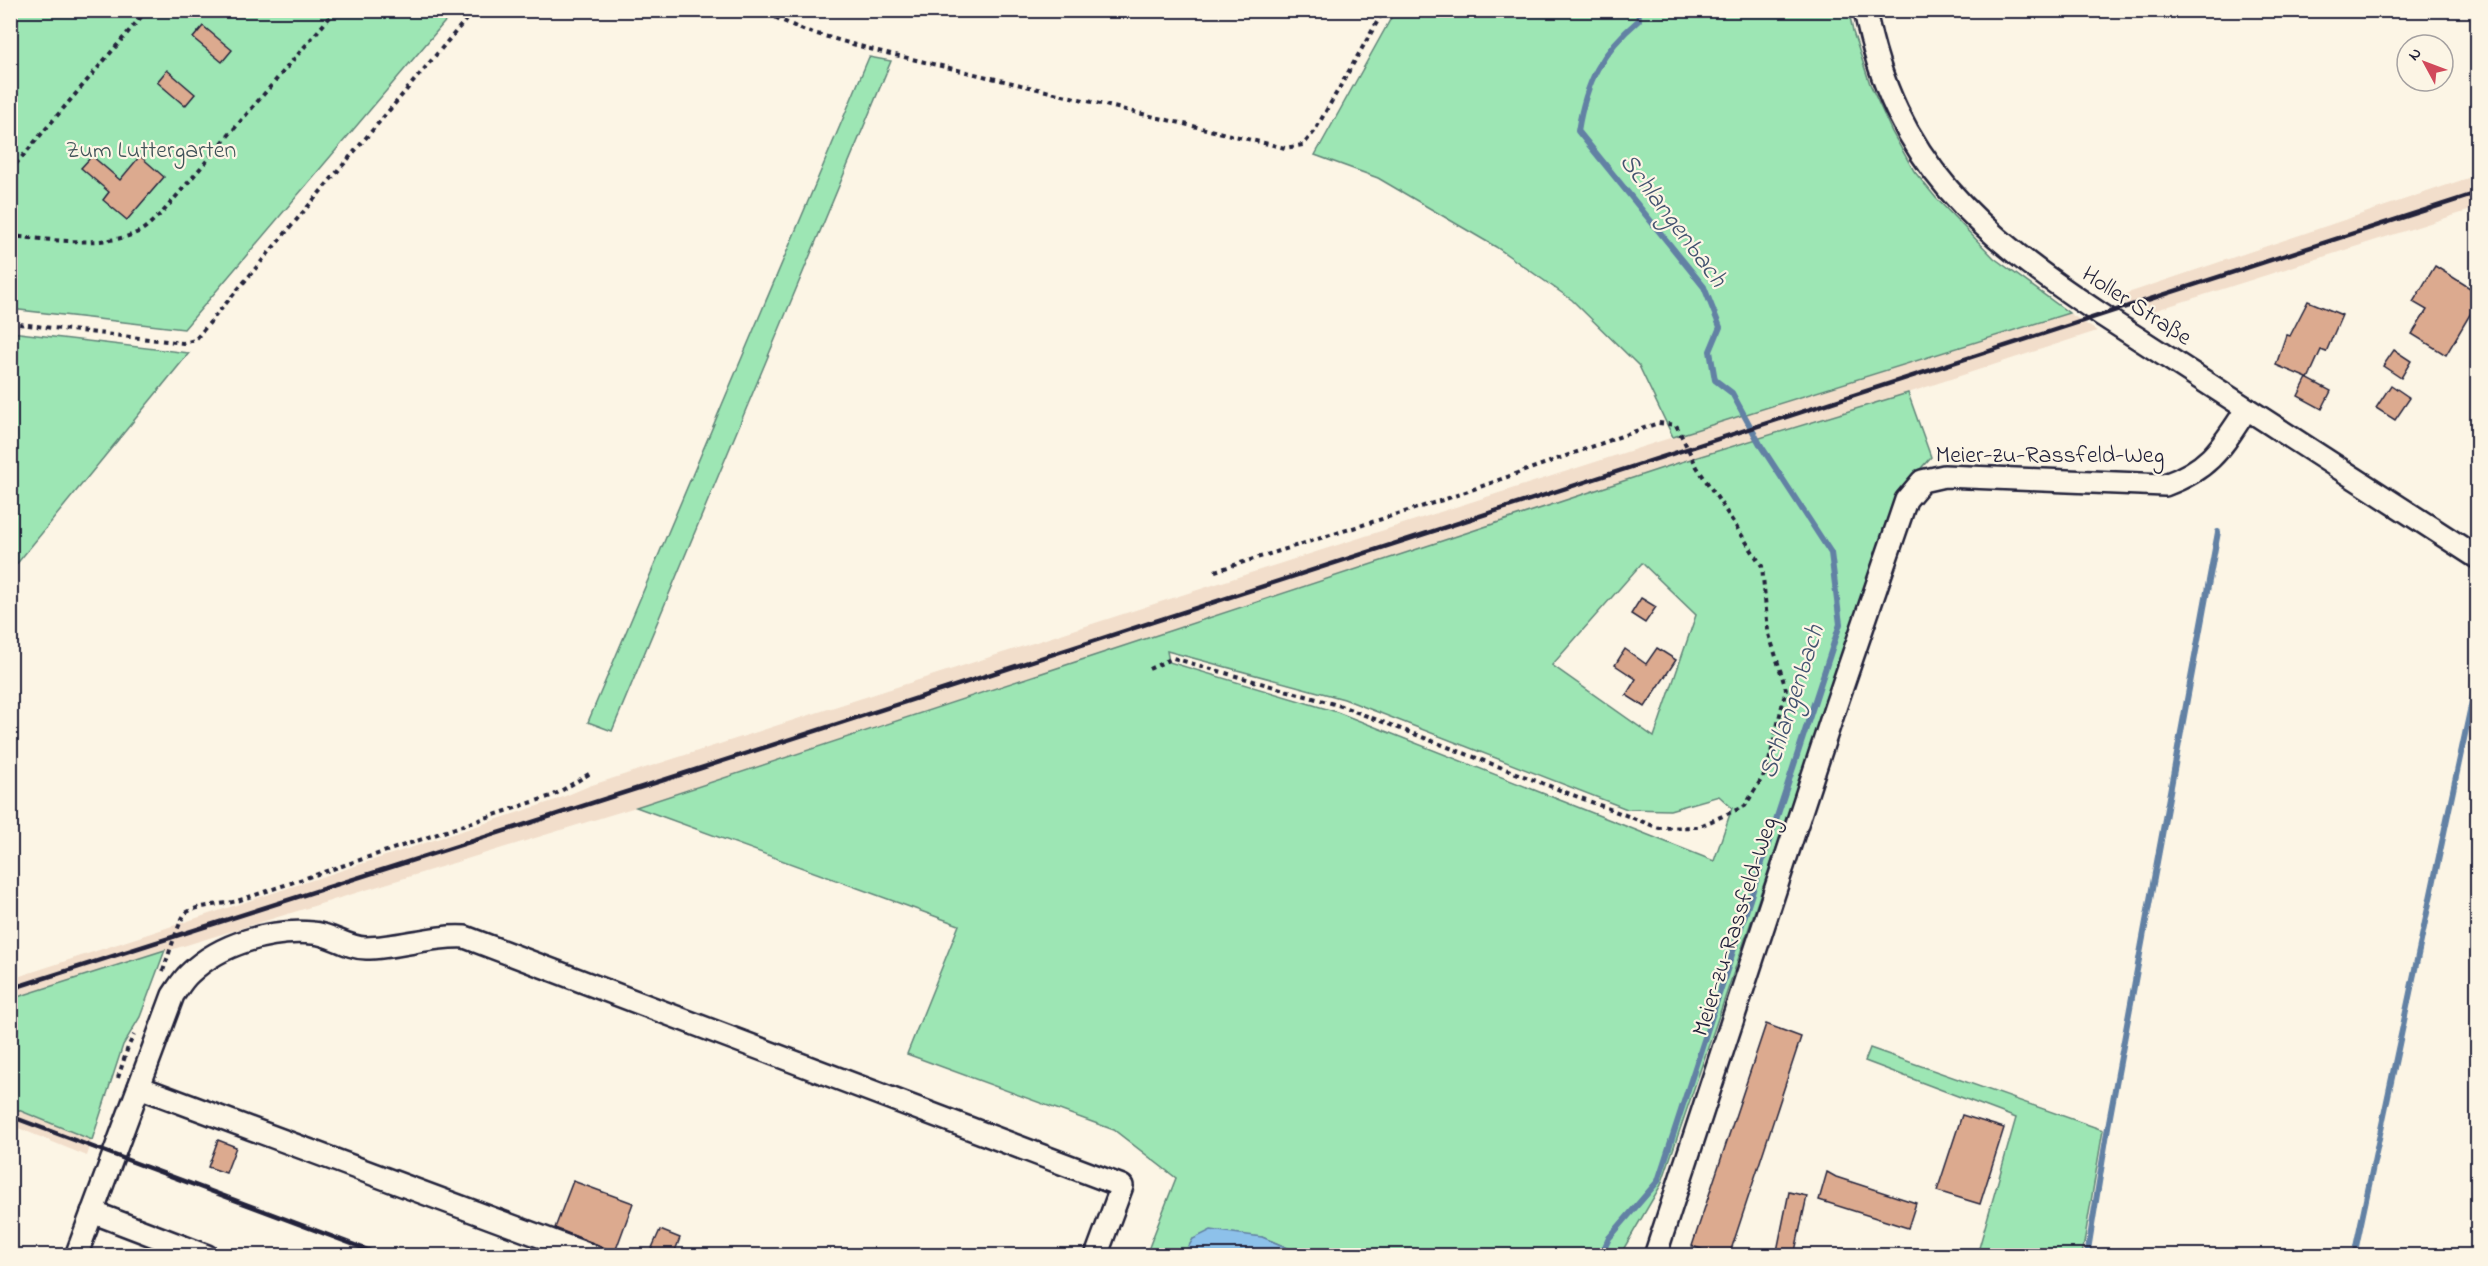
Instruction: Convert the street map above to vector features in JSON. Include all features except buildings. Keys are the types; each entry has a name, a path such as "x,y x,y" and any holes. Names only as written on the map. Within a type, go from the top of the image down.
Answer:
{"street":[{"name":"Holler Straße","path":"1865,10 1884,78 1902,123 1947,190 2006,247 2046,278 2246,410 2478,558"},
{"name":"Meier-zu-Rassfeld-Weg","path":"1655,1256 1906,500 1922,481 1944,476 2165,485 2189,477 2209,461 2246,410"},
{"path":"76,1256 173,995 189,974 222,951 253,939 282,934 314,933 360,948 378,948 447,936 465,937 1122,1186 1096,1256"},
{"path":"139,1087 593,1256"},
{"path":"92,1212 207,1256"}],"path":[{"path":"10,171 147,10"},
{"path":"10,236 55,241 119,240 138,232 162,213 336,10"},
{"path":"10,323 183,343 195,340 474,10"},
{"path":"759,10 803,30 879,51 1285,148 1303,145 1314,132 1384,10"},
{"path":"1149,669 1173,658 1341,706 1659,828 1698,827 1745,806 1767,770 1786,689 1768,631 1762,566 1697,467 1676,425 1658,423 1446,499 1215,571"},
{"path":"187,911 237,901 543,799 589,774"}],"shaded area":[{"path":"2477,175 2477,208 2144,314 2116,297"},
{"path":"2069,313 2097,331 1908,393 1678,463 636,807 11,999 11,979 556,800 589,786 1673,437"},
{"path":"10,1107 92,1140 87,1156 11,1125"}],"green space":[{"name":"Zum Luttergarten","path":"11,11 454,11 184,329 11,309"},
{"path":"1395,11 1849,11 1853,32 1870,84 1892,132 1914,171 1936,198 1994,258 2069,313 1673,437 1639,366 1572,300 1496,247 1378,178 1315,155"},
{"path":"869,57 891,61 612,731 588,722"},
{"path":"10,332 189,353 11,571"},
{"path":"1908,393 1931,457 1897,495 1661,1185 1620,1255 1304,1255 1262,1237 1193,1239 1184,1255 1146,1255 1176,1178 1114,1130 907,1054 959,925 636,807 1678,463","holes":["1642,563 1696,615 1654,737 1552,665","1167,651 1344,699 1627,809 1670,810 1719,796 1732,808 1714,861 1337,712 1169,662"]},
{"path":"165,950 140,1017 123,1045 92,1140 11,1107 11,999"},
{"path":"1870,1048 2103,1130 2082,1255 1977,1255 2016,1118 1865,1061"}],"water":[{"path":"1211,1230 1262,1237 1304,1255 1184,1255 1193,1239"}],"waterway":[{"name":"Schlangenbach","path":"1601,1256 1609,1238 1658,1181 1840,624 1831,553 1761,446 1732,393 1715,380 1710,351 1720,327 1704,287 1578,131 1581,113 1597,69 1615,44 1639,20 1638,10"},
{"path":"2087,1256 2108,1127 2218,532"},
{"path":"2354,1256 2478,673"}],"railway":[{"path":"10,989 695,770 2478,193"},
{"path":"10,1116 384,1256"}]}
